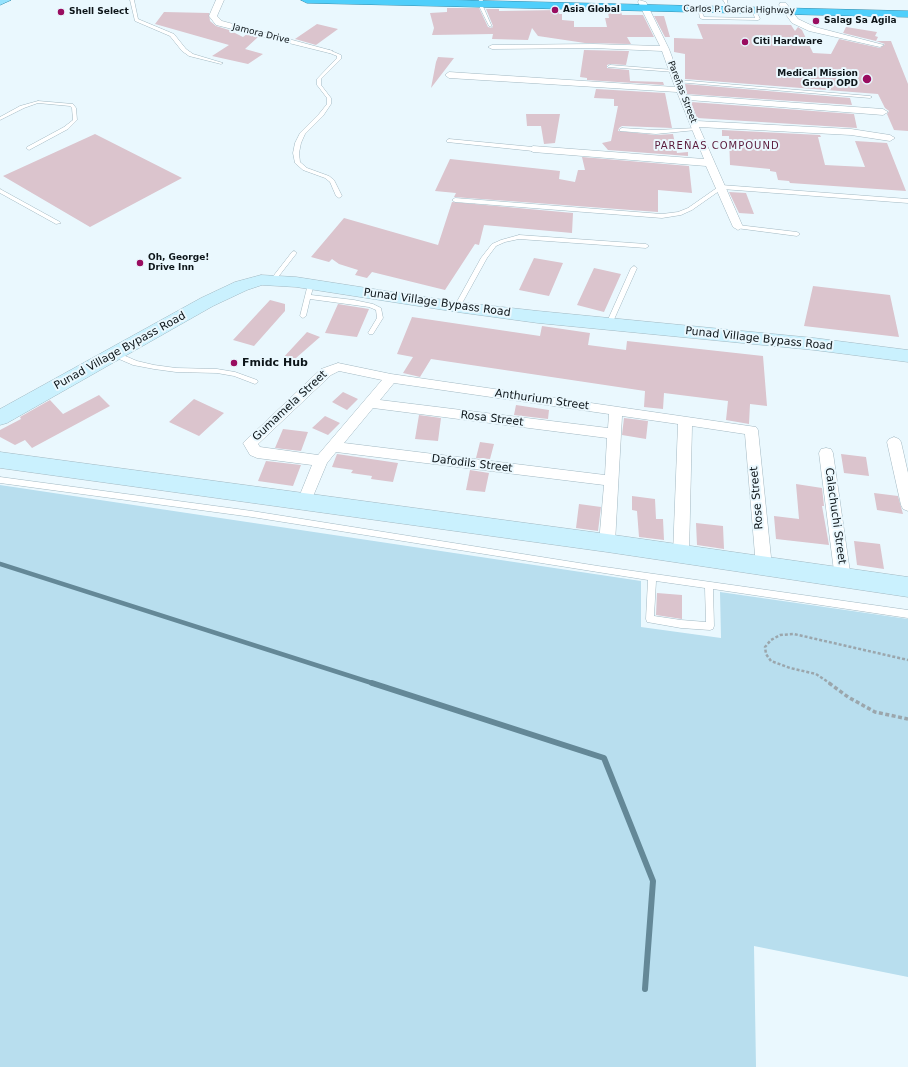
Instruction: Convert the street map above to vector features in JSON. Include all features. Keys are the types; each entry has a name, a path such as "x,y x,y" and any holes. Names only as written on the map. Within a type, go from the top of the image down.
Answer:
{"highway":[{"name":"Carlos P. Garcia Highway","path":"307,0 643,5 726,2 785,8 908,14"},
{"name":"Carlos P. Garcia Highway","path":"557,0 583,4"},
{"name":"Carlos P. Garcia Highway","path":"643,5 699,9 754,10 785,8 908,8"}],"main road":[{"path":"0,2 5,0"},
{"name":"Punad Village Bypass Road","path":"0,418 230,291 251,282 273,280 309,291 609,324 814,344 908,356"},
{"path":"0,460 607,543 908,588"}],"street":[{"name":"Jamora Drive","path":"220,0 213,16 219,23 329,51"},
{"name":"Pareñas Street","path":"643,5 665,48 695,127 738,227"},
{"path":"785,8 795,21 812,29 880,45"},
{"path":"492,47 593,46 665,48"},
{"path":"449,75 681,89 883,112"},
{"path":"695,127 785,128 851,132 890,138"},
{"path":"534,149 711,162"},
{"name":"Anthurium Street","path":"333,368 391,378 751,430"},
{"name":"Gumamela Street","path":"321,461 262,454 255,451 250,443 326,372 333,368"},
{"path":"304,502 321,461 391,378"},
{"name":"Rosa Street","path":"370,403 614,434"},
{"path":"607,543 616,411"},
{"path":"681,554 685,420"},
{"name":"Rose Street","path":"751,430 764,566"},
{"path":"894,442 908,505"},
{"name":"Dafodils Street","path":"332,447 611,481"},
{"name":"Calachuchi Street","path":"826,453 843,579"}],"lane":[{"path":"132,0 136,20 172,35 184,50 191,55 220,63"},
{"path":"481,2 491,26"},
{"path":"329,51 339,55 339,58 319,79 319,85 329,98 329,104 321,115 303,133 298,143 296,153 297,162 305,169 327,177 332,181 339,196"},
{"path":"610,66 674,71"},
{"path":"681,89 870,97"},
{"path":"0,119 22,107 38,102 71,105 74,108 74,120 66,128 29,148"},
{"path":"622,130 656,132 695,127"},
{"path":"449,141 534,149"},
{"path":"455,200 667,216 679,214 690,209 721,187 908,201"},
{"path":"0,191 58,223"},
{"path":"738,227 797,234"},
{"path":"457,307 484,258 494,245 503,240 519,236 646,246"},
{"path":"273,280 294,253"},
{"path":"609,324 634,268"},
{"path":"303,316 309,291 371,305 379,309 380,318 371,333"},
{"path":"114,354 135,363 154,367 176,370 217,371 235,374 255,382"},
{"path":"0,480 252,514 652,577 908,614"},
{"path":"652,577 650,619 681,624 710,626 709,585"}],"path":[{"path":"908,660 794,634 780,635 765,647 766,654 772,661 790,668 816,674 848,697 875,712 908,720"}],"shaded area":[{"path":"0,485 641,581 641,627 721,638 720,592 908,619 908,977 754,946 756,1067 0,1067"}],"building":[{"path":"447,8 479,8 488,27 492,28 493,26 486,9 499,9 499,11 559,10 559,14 562,14 562,20 574,21 574,27 607,27 605,18 609,18 608,12 621,12 622,15 643,15 654,37 627,37 631,44 585,43 538,36 532,28 528,40 492,39 493,34 432,35 434,28 430,13 447,12"},
{"path":"164,12 209,13 210,21 216,26 229,30 243,37 247,34 258,37 245,49 263,54 248,64 212,56 229,45 155,24"},
{"path":"654,16 664,16 670,37 665,37"},
{"path":"317,24 338,29 316,45 295,39"},
{"path":"697,24 791,25 795,31 798,27 802,30 813,53 831,54 839,39 880,48 885,44 876,41 891,41 908,84 908,131 894,130 887,114 889,111 885,108 878,94 685,79 685,54 674,52 674,38 703,39"},
{"path":"846,27 877,32 875,36 878,37 876,41 843,33"},
{"path":"584,50 629,51 626,65 610,64 607,65 607,68 629,70 630,81 663,82 664,85 587,80 587,78 580,77"},
{"path":"438,57 454,58 431,88 436,62"},
{"path":"685,84 850,98 852,105 687,94"},
{"path":"596,89 665,93 672,128 622,126 618,131 656,135 673,134 677,153 688,152 688,156 608,150 602,143 611,141 618,106 614,106 614,99 594,98"},
{"path":"691,102 854,114 857,128 697,118"},
{"path":"526,114 560,114 555,143 544,144 541,126 527,126"},
{"path":"722,130 820,135 821,137 818,137 825,165 865,167 855,141 887,143 906,191 790,183 789,181 778,180 776,172 770,171 770,169 730,165 729,136 722,136"},
{"path":"95,134 182,178 90,227 3,176"},
{"path":"582,157 689,166 692,193 658,190 658,212 454,197 456,193 435,191 450,159 560,171 559,179 575,182 578,170 585,170"},
{"path":"729,192 746,193 754,214 739,213"},
{"path":"452,202 573,213 572,233 484,225 479,245 475,244 445,290 372,272 367,278 355,275 358,270 339,264 332,259 329,262 311,257 344,218 438,245"},
{"path":"534,258 563,263 549,296 519,290"},
{"path":"594,268 621,274 604,312 577,305"},
{"path":"813,286 890,295 899,337 804,326"},
{"path":"270,300 285,304 285,311 254,346 233,340"},
{"path":"338,304 369,309 357,337 325,333"},
{"path":"412,317 540,336 542,326 590,333 588,345 626,350 627,341 763,356 767,406 750,404 749,424 726,420 728,401 664,393 663,409 644,407 645,391 431,359 420,377 403,373 413,357 397,354"},
{"path":"307,332 320,337 288,365 282,359"},
{"path":"343,392 358,399 347,410 332,402"},
{"path":"99,395 110,406 32,448 25,440 15,445 0,437 0,430 21,419 20,417 50,400 63,414"},
{"path":"194,399 224,413 199,436 169,422"},
{"path":"516,405 549,410 548,419 514,415"},
{"path":"419,415 441,418 438,441 415,439"},
{"path":"325,416 340,423 328,435 312,428"},
{"path":"624,418 648,421 646,439 622,435"},
{"path":"283,429 308,432 301,451 275,448"},
{"path":"480,442 494,444 490,459 476,458"},
{"path":"337,454 398,463 393,482 371,479 372,476 351,473 353,470 332,467"},
{"path":"841,454 866,457 869,476 844,473"},
{"path":"266,461 301,465 293,486 258,481"},
{"path":"470,470 489,473 485,492 466,490"},
{"path":"796,484 822,488 824,506 822,506 829,545 776,539 774,516 799,519"},
{"path":"874,493 898,496 903,514 877,510"},
{"path":"632,496 655,499 656,519 663,519 664,540 639,537 637,511 632,510"},
{"path":"579,504 601,507 598,531 576,528"},
{"path":"696,523 723,526 724,549 697,545"},
{"path":"854,541 880,544 884,569 857,565"},
{"path":"657,593 682,595 682,619 656,615"}],"waterway":[{"path":"0,564 375,684"},
{"path":"372,683 604,758 653,881 645,989"}],"place":[{"name":"Asia Global","path":"555,10"},
{"name":"Shell Select","path":"61,12"},
{"name":"Salag Sa Agila","path":"816,21"},
{"name":"Citi Hardware","path":"745,42"},
{"name":"Medical Mission Group OPD","path":"867,79"},
{"name":"Oh, George! Drive Inn","path":"140,263"},
{"name":"Fmidc Hub","path":"234,363"}],"district":[{"name":"PAREÑAS COMPOUND","path":"717,146"}]}
